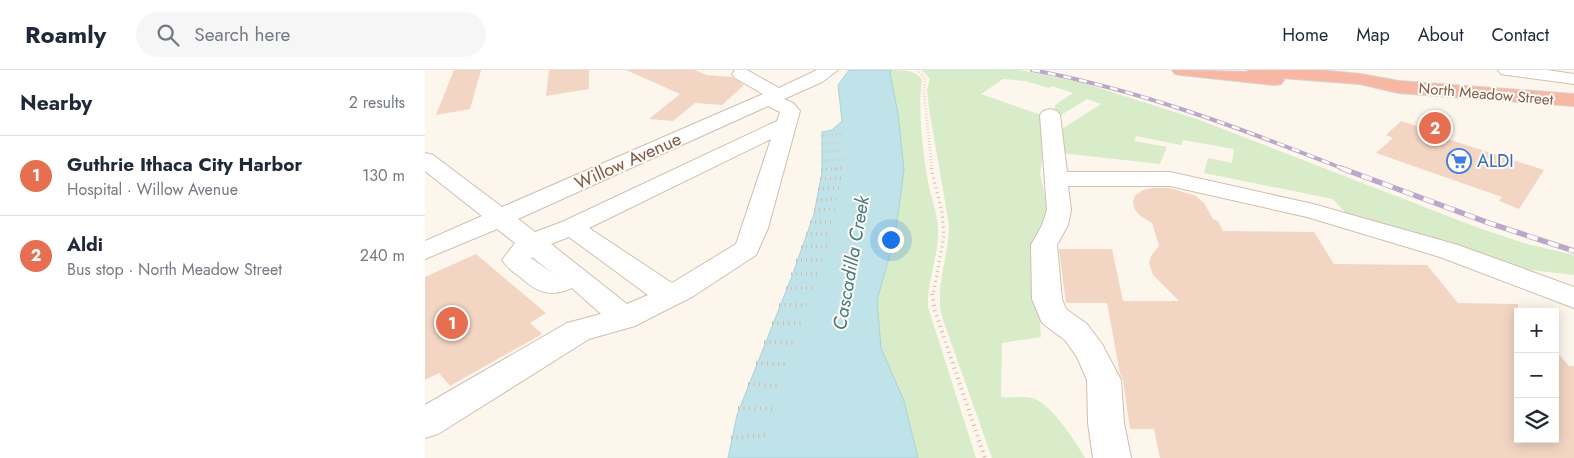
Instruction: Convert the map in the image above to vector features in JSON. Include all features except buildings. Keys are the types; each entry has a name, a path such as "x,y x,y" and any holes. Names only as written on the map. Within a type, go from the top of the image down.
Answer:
{"highway":[{"name":"North Meadow Street","path":"1181,70 1364,88 1399,87 1574,100"},
{"name":"North Meadow Street","path":"1256,70 1360,80 1399,87"}],"street":[{"name":"Willow Avenue","path":"425,251 773,97 829,70"},
{"path":"1507,70 1574,79"},
{"path":"425,423 578,331 624,318 670,296 747,249 790,111 786,106 741,74"},
{"path":"1050,115 1059,210 1055,225 1044,245 1047,299 1053,314 1076,332 1091,352 1104,380 1106,423 1112,458"},
{"path":"624,318 575,276 556,284 545,283 516,260 520,251 532,243 571,227 786,124"},
{"path":"425,160 532,243"},
{"path":"1056,179 1170,179 1313,211 1449,251 1574,298"},
{"path":"571,227 670,296"}],"path":[{"path":"917,70 925,78 925,106 932,174 941,212 944,236 932,291 935,311 985,458"},
{"path":"821,136 842,134"},
{"path":"821,144 842,142"},
{"path":"821,152 843,150"},
{"path":"821,161 843,159"},
{"path":"821,170 843,168"},
{"path":"820,180 843,178"},
{"path":"818,189 841,188"},
{"path":"816,200 839,198"},
{"path":"814,210 838,209"},
{"path":"810,222 835,222"},
{"path":"806,234 831,234"},
{"path":"801,247 827,246"},
{"path":"796,260 823,260"},
{"path":"791,274 818,274"},
{"path":"786,288 813,288"},
{"path":"779,305 807,305"},
{"path":"772,323 801,323"},
{"path":"764,342 795,343"},
{"path":"756,363 787,364"},
{"path":"748,384 779,386"},
{"path":"739,408 772,409"},
{"path":"731,438 767,435"}],"green space":[{"path":"891,70 913,72 922,80 920,104 924,151 930,191 938,224 936,254 929,289 928,307 976,458 918,458 904,401 881,348 877,300 895,237 904,170"},
{"path":"922,70 1020,70 1083,83 1197,119 1476,227 1527,244 1574,255 1574,275 1531,270 1348,216 1333,199 1204,173 1208,158 1232,163 1234,149 1183,140 1181,145 1136,136 1134,141 1167,147 1160,164 1061,153 1059,131 1101,104 1087,99 1055,119 1055,105 1073,93 1052,86 1049,88 1025,81 1003,79 981,94 1041,115 1044,150 1040,174 1049,211 1034,241 1041,337 1002,343 1001,397 1028,397 1039,401 1062,424 1085,458 992,458 941,314 940,291 949,225 929,108 927,90 930,79"}],"water":[{"name":"Cascadilla Creek","path":"849,70 891,70 904,170 895,237 877,300 881,348 904,401 918,458 728,458 737,415 792,276 814,214 822,173 822,132 832,130 842,121 838,85"}],"railway":[{"path":"1032,70 1112,88 1190,112 1344,169"},
{"path":"1341,168 1489,223 1574,251"}],"place":[{"name":"Aldi","path":"1435,128"},
{"name":"ALDI","path":"1459,161"},
{"name":"Guthrie Ithaca City Harbor","path":"452,323"}]}
